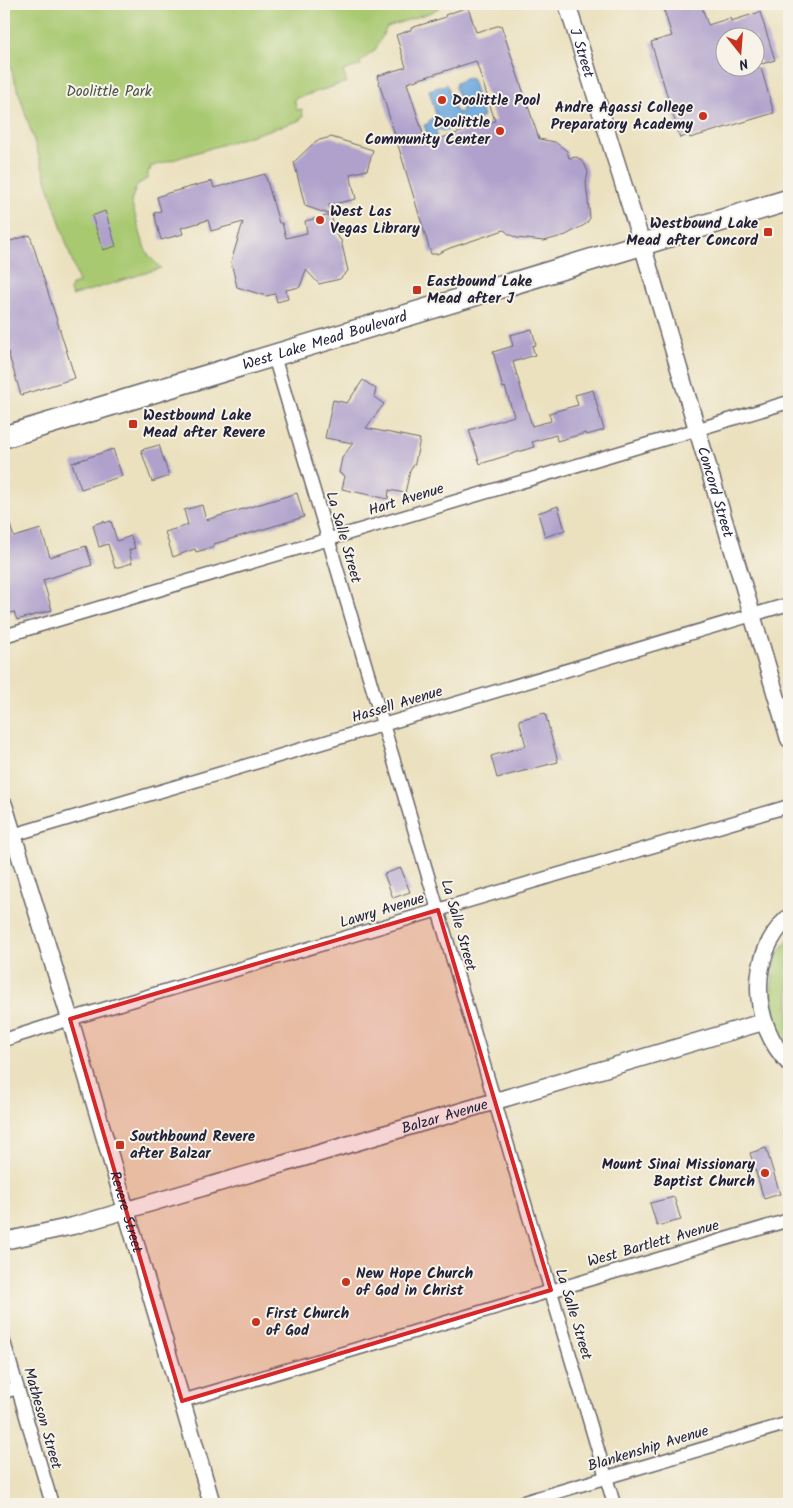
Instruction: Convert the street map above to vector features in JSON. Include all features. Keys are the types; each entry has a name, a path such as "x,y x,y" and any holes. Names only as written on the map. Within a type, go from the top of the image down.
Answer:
{"main road":[{"name":"West Lake Mead Boulevard","path":"4,437 789,200"}],"street":[{"name":"J Street","path":"567,4 642,244"},
{"name":"Concord Street","path":"642,244 789,739"},
{"name":"La Salle Street","path":"274,356 614,1504"},
{"name":"Hart Avenue","path":"4,636 789,402"},
{"name":"Hassell Avenue","path":"13,835 789,604"},
{"name":"Revere Street","path":"4,805 70,1019 212,1504"},
{"name":"Lawry Avenue","path":"4,1040 789,806"},
{"path":"789,917 781,924 764,954 758,988 763,1022 778,1052 789,1063"},
{"name":"Balzar Avenue","path":"4,1241 74,1226 763,1022"},
{"name":"West Bartlett Avenue","path":"182,1401 789,1220"},
{"name":"Matheson Street","path":"4,1342 52,1504"},
{"path":"4,1392 18,1388"},
{"name":"Blankenship Avenue","path":"517,1504 789,1423"}],"highlighted area":[{"path":"438,910 551,1290 182,1401 70,1019"}],"green space":[{"name":"Doolittle Park","path":"4,4 444,4 432,12 387,27 375,50 360,62 361,65 343,71 347,82 294,99 297,110 302,109 303,117 298,121 150,167 151,170 148,171 148,178 137,185 131,201 145,249 161,268 72,296 71,285 79,283 4,46"},
{"path":"789,937 789,1045 776,1022 771,990 776,959"}],"water":[{"name":"Doolittle Pool","path":"467,78 472,79 483,117 443,132 439,129 436,131 437,137 429,139 424,125 429,123 436,115 429,90 447,84 455,111 460,113 462,110 455,87 456,83"}],"building":[{"path":"662,4 701,4 708,25 730,18 731,21 760,12 765,28 716,28 716,78 764,78 774,113 690,138 689,135 680,138 651,42 672,36"},
{"name":"Doolittle Community Center","path":"468,7 476,32 501,25 539,139 555,142 567,151 569,158 577,157 584,163 588,172 586,183 590,218 586,224 566,235 544,241 517,238 504,230 437,254 431,254 377,76 406,67 396,35 411,30 411,28 446,17 445,15","holes":["476,61 495,121 426,143 407,83"]},
{"path":"766,31 775,60 766,63"},
{"path":"331,137 373,150 367,170 350,174 356,199 329,205 331,215 305,206 294,162 316,141"},
{"path":"265,174 279,223 282,223 286,238 307,233 305,221 331,215 336,235 341,240 348,271 340,279 319,284 306,270 300,287 286,290 288,299 277,302 275,294 266,296 237,287 231,262 243,222 211,231 208,220 181,228 183,234 161,240 154,213 161,211 157,197 212,181 214,188"},
{"path":"105,211 116,246 103,250 92,216"},
{"path":"30,235 75,378 21,395 4,339 4,243"},
{"path":"532,329 536,345 532,346 535,355 513,362 532,426 551,421 549,413 578,405 575,395 593,390 604,430 557,441 556,435 532,442 534,447 480,464 469,430 514,416 505,387 503,388 493,352 513,346 510,335"},
{"path":"363,380 376,389 374,397 384,404 366,428 420,439 415,463 410,471 405,493 389,490 388,499 342,489 345,476 339,473 342,458 353,443 325,438 333,400 347,403"},
{"path":"159,445 169,476 152,482 141,450"},
{"path":"113,449 122,476 81,489 72,463"},
{"path":"297,493 304,517 214,544 214,547 196,552 195,549 173,557 165,532 188,525 184,510 202,505 206,520"},
{"path":"558,506 565,530 545,537 538,513"},
{"path":"4,511 14,537 41,529 50,557 86,546 92,565 43,580 52,610 17,620 14,612 10,613 4,591"},
{"path":"104,521 104,523 111,521 117,541 131,536 135,548 129,550 132,563 115,568 108,544 99,547 93,525"},
{"path":"545,713 558,762 497,778 491,756 526,746 519,720"},
{"path":"401,868 410,892 393,898 384,874"},
{"name":"Mount Sinai Missionary Baptist Church","path":"766,1148 780,1194 764,1199 750,1153"},
{"path":"674,1197 681,1220 657,1226 650,1203"}],"place":[{"name":"Doolittle Pool","path":"442,100"},
{"name":"Andre Agassi College Preparatory Academy","path":"703,116"},
{"name":"Doolittle Community Center","path":"500,131"},
{"name":"West Las Vegas Library","path":"320,220"},
{"name":"Westbound Lake Mead after Concord","path":"768,232"},
{"name":"Eastbound Lake Mead after J","path":"417,290"},
{"name":"Westbound Lake Mead after Revere","path":"133,424"},
{"name":"Southbound Revere after Balzar","path":"120,1145"},
{"name":"Mount Sinai Missionary Baptist Church","path":"765,1173"},
{"name":"New Hope Church of God in Christ","path":"346,1282"},
{"name":"First Church of God","path":"256,1322"}]}
